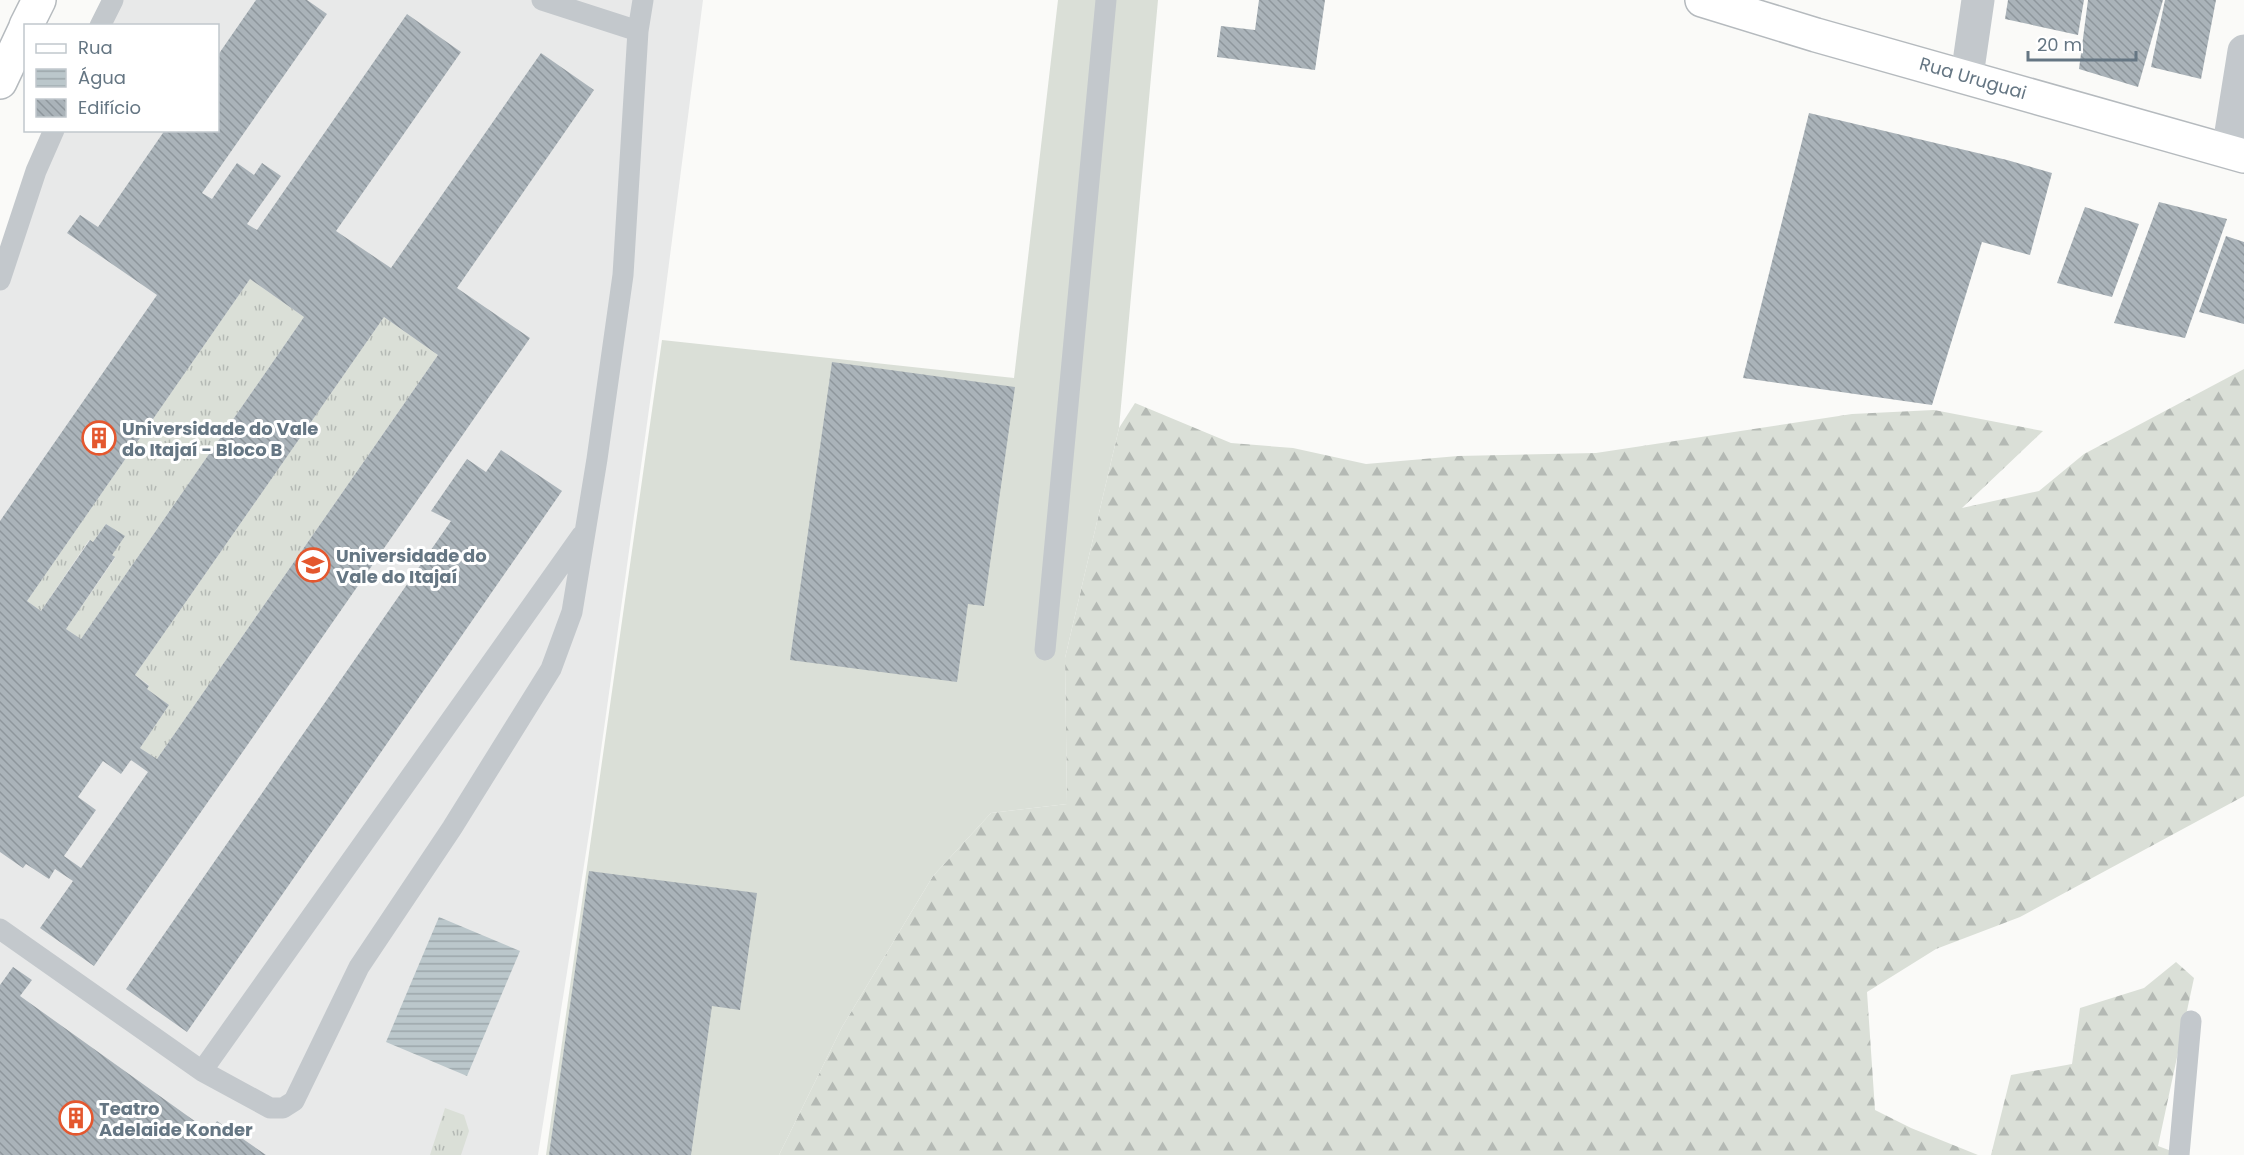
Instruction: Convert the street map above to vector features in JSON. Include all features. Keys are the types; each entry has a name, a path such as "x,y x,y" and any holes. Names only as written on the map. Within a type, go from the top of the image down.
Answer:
{"main road":[{"path":"27,24 39,0"},
{"name":"Rua Uruguai","path":"1707,1 1815,35 2236,154"},
{"path":"0,82 24,30"}],"street":[{"path":"1966,76 1978,0"},
{"path":"2236,154 2244,51"}],"lane":[{"path":"101,24 113,0"},
{"path":"542,0 638,31"},
{"path":"0,929 202,1071 270,1108 283,1108 294,1101 359,967 452,828 550,669 572,612 623,275 638,31 643,0"},
{"path":"1045,650 1106,0"},
{"path":"0,280 36,171 53,132"},
{"path":"202,1071 586,529"},
{"path":"2179,1155 2191,1021"}],"shaded area":[{"name":"Universidade do Vale do Itajaí","path":"111,0 703,0 663,310 591,821 538,1155 0,1155 0,262 48,132 219,132 219,24 99,24"}],"green space":[{"path":"1058,0 1158,0 1119,428 1065,658 1067,804 991,813 933,876 842,1027 779,1155 546,1155 662,340 1014,378"},
{"path":"250,279 304,317 81,639 66,629 115,558 112,555 124,536 106,524 93,542 89,540 41,611 27,601"},
{"path":"384,317 438,355 157,759 140,748 169,705 147,689 149,685 135,675"},
{"path":"2244,369 2244,796 2020,917 1936,949 1867,992 1875,1110 1911,1128 1978,1155 779,1155 842,1027 933,876 991,813 1067,804 1065,658 1119,428 1135,403 1231,443 1293,448 1366,464 1458,456 1596,453 1852,414 1934,410 2043,431 1962,508 2039,491 2084,454"},
{"path":"2176,962 2194,978 2158,1146 2182,1155 1991,1155 2011,1075 2072,1064 2080,1008 2144,988"},
{"path":"445,1108 464,1115 469,1131 461,1155 430,1155"}],"water":[{"path":"439,917 520,951 467,1076 386,1042"}],"building":[{"name":"Universidade do Vale do Itajaí - Bloco B","path":"256,0 307,0 327,14 202,193 212,199 237,163 254,175 262,163 281,176 247,224 257,230 407,14 461,52 336,231 391,268 541,53 594,90 457,288 530,338 94,966 40,928 73,881 55,869 49,879 26,864 23,868 0,852 0,521 157,295 67,233 80,215 98,227 164,132 219,132 219,54","holes":["250,279 304,317 81,639 66,629 115,557 112,555 125,536 106,524 93,542 90,540 41,611 27,601","384,317 438,355 157,759 140,748 169,705 147,689 149,686 135,675","131,760 148,772 81,868 64,856 96,810 78,797 103,761 121,774"]},
{"path":"1259,0 1325,0 1315,70 1217,57 1221,26 1255,30"},
{"path":"2008,0 2084,0 2078,35 2005,19"},
{"path":"2088,0 2163,0 2138,87 2079,69"},
{"path":"2165,0 2216,0 2201,79 2151,67"},
{"path":"1809,113 2007,160 2052,173 2030,255 1982,242 1932,405 1743,378"},
{"path":"2159,202 2227,219 2185,338 2114,323"},
{"path":"2085,207 2139,224 2112,297 2057,283"},
{"path":"2226,236 2244,242 2244,324 2199,312"},
{"path":"832,362 1015,387 984,606 968,604 957,682 790,660"},
{"path":"501,450 562,491 187,1032 126,989 451,521 431,511 467,459 486,472"},
{"path":"589,871 757,893 740,1010 712,1006 691,1155 549,1155"},
{"path":"13,967 32,980 20,996 210,1132 217,1121 266,1155 0,1155 0,985"}],"place":[{"name":"Universidade do Vale do Itajaí - Bloco B","path":"99,438"},
{"name":"Universidade do Vale do Itajaí","path":"313,565"},
{"name":"Teatro Adelaide Konder","path":"76,1118"}]}
